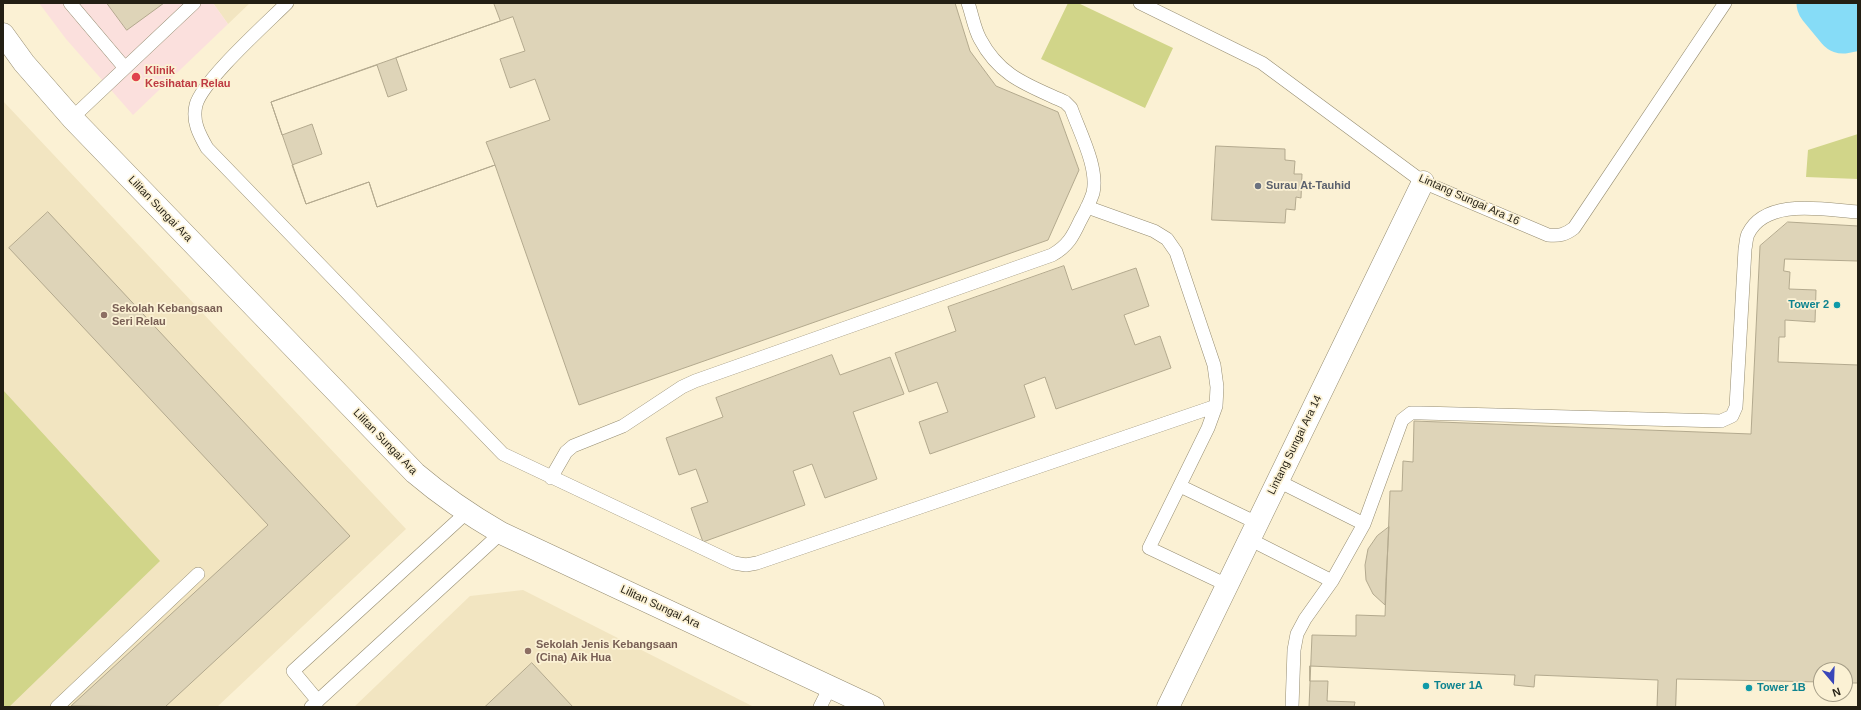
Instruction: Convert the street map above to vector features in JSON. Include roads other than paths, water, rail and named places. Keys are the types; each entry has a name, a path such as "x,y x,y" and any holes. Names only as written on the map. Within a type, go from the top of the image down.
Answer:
{"street":[{"name":"Lilitan Sungai Ara","path":"3,34 24,63 72,118 415,473 441,495 466,513 501,533 873,707"},
{"name":"Lintang Sungai Ara 14","path":"1168,707 1423,182"}],"lane":[{"path":"70,3 125,68"},
{"path":"72,118 194,3"},
{"path":"287,3 223,67 206,87 196,104 195,120 198,133 206,148 496,449 510,458 551,478 734,563 746,565 757,563 1216,406"},
{"path":"551,478 566,452 573,446 623,426 682,387 695,381 1052,255 1063,249 1071,241 1093,194 1094,175 1071,108 1065,102 1013,78 998,66 979,38 968,3"},
{"name":"Lintang Sungai Ara 16","path":"1140,3 1262,63 1423,182 1548,235 1558,236 1566,234 1574,228 1724,3"},
{"path":"1087,207 1154,231 1167,239 1176,252 1214,365 1217,387 1216,406 1208,428 1149,548 1227,585"},
{"path":"1292,707 1294,650 1297,634 1305,618 1332,581 1364,524 1402,420 1410,413 1721,421 1732,416 1736,407 1745,249 1748,234 1760,219 1775,211 1788,208 1858,212"},
{"path":"1278,481 1364,524"},
{"path":"1180,486 1332,581"},
{"path":"466,513 293,671 315,704 501,533"},
{"path":"57,707 198,574"},
{"path":"820,707 830,687"}],"waterway":[{"path":"1824,3 1843,26 1858,23"}],"place":[{"name":"Klinik Kesihatan Relau","path":"136,77"},
{"name":"Surau At-Tauhid","path":"1258,186"},
{"name":"Tower 2","path":"1837,305"},
{"name":"Sekolah Kebangsaan Seri Relau","path":"104,315"},
{"name":"Sekolah Jenis Kebangsaan (Cina) Aik Hua","path":"528,651"},
{"name":"Tower 1A","path":"1426,686"},
{"name":"Tower 1B","path":"1749,688"}]}
